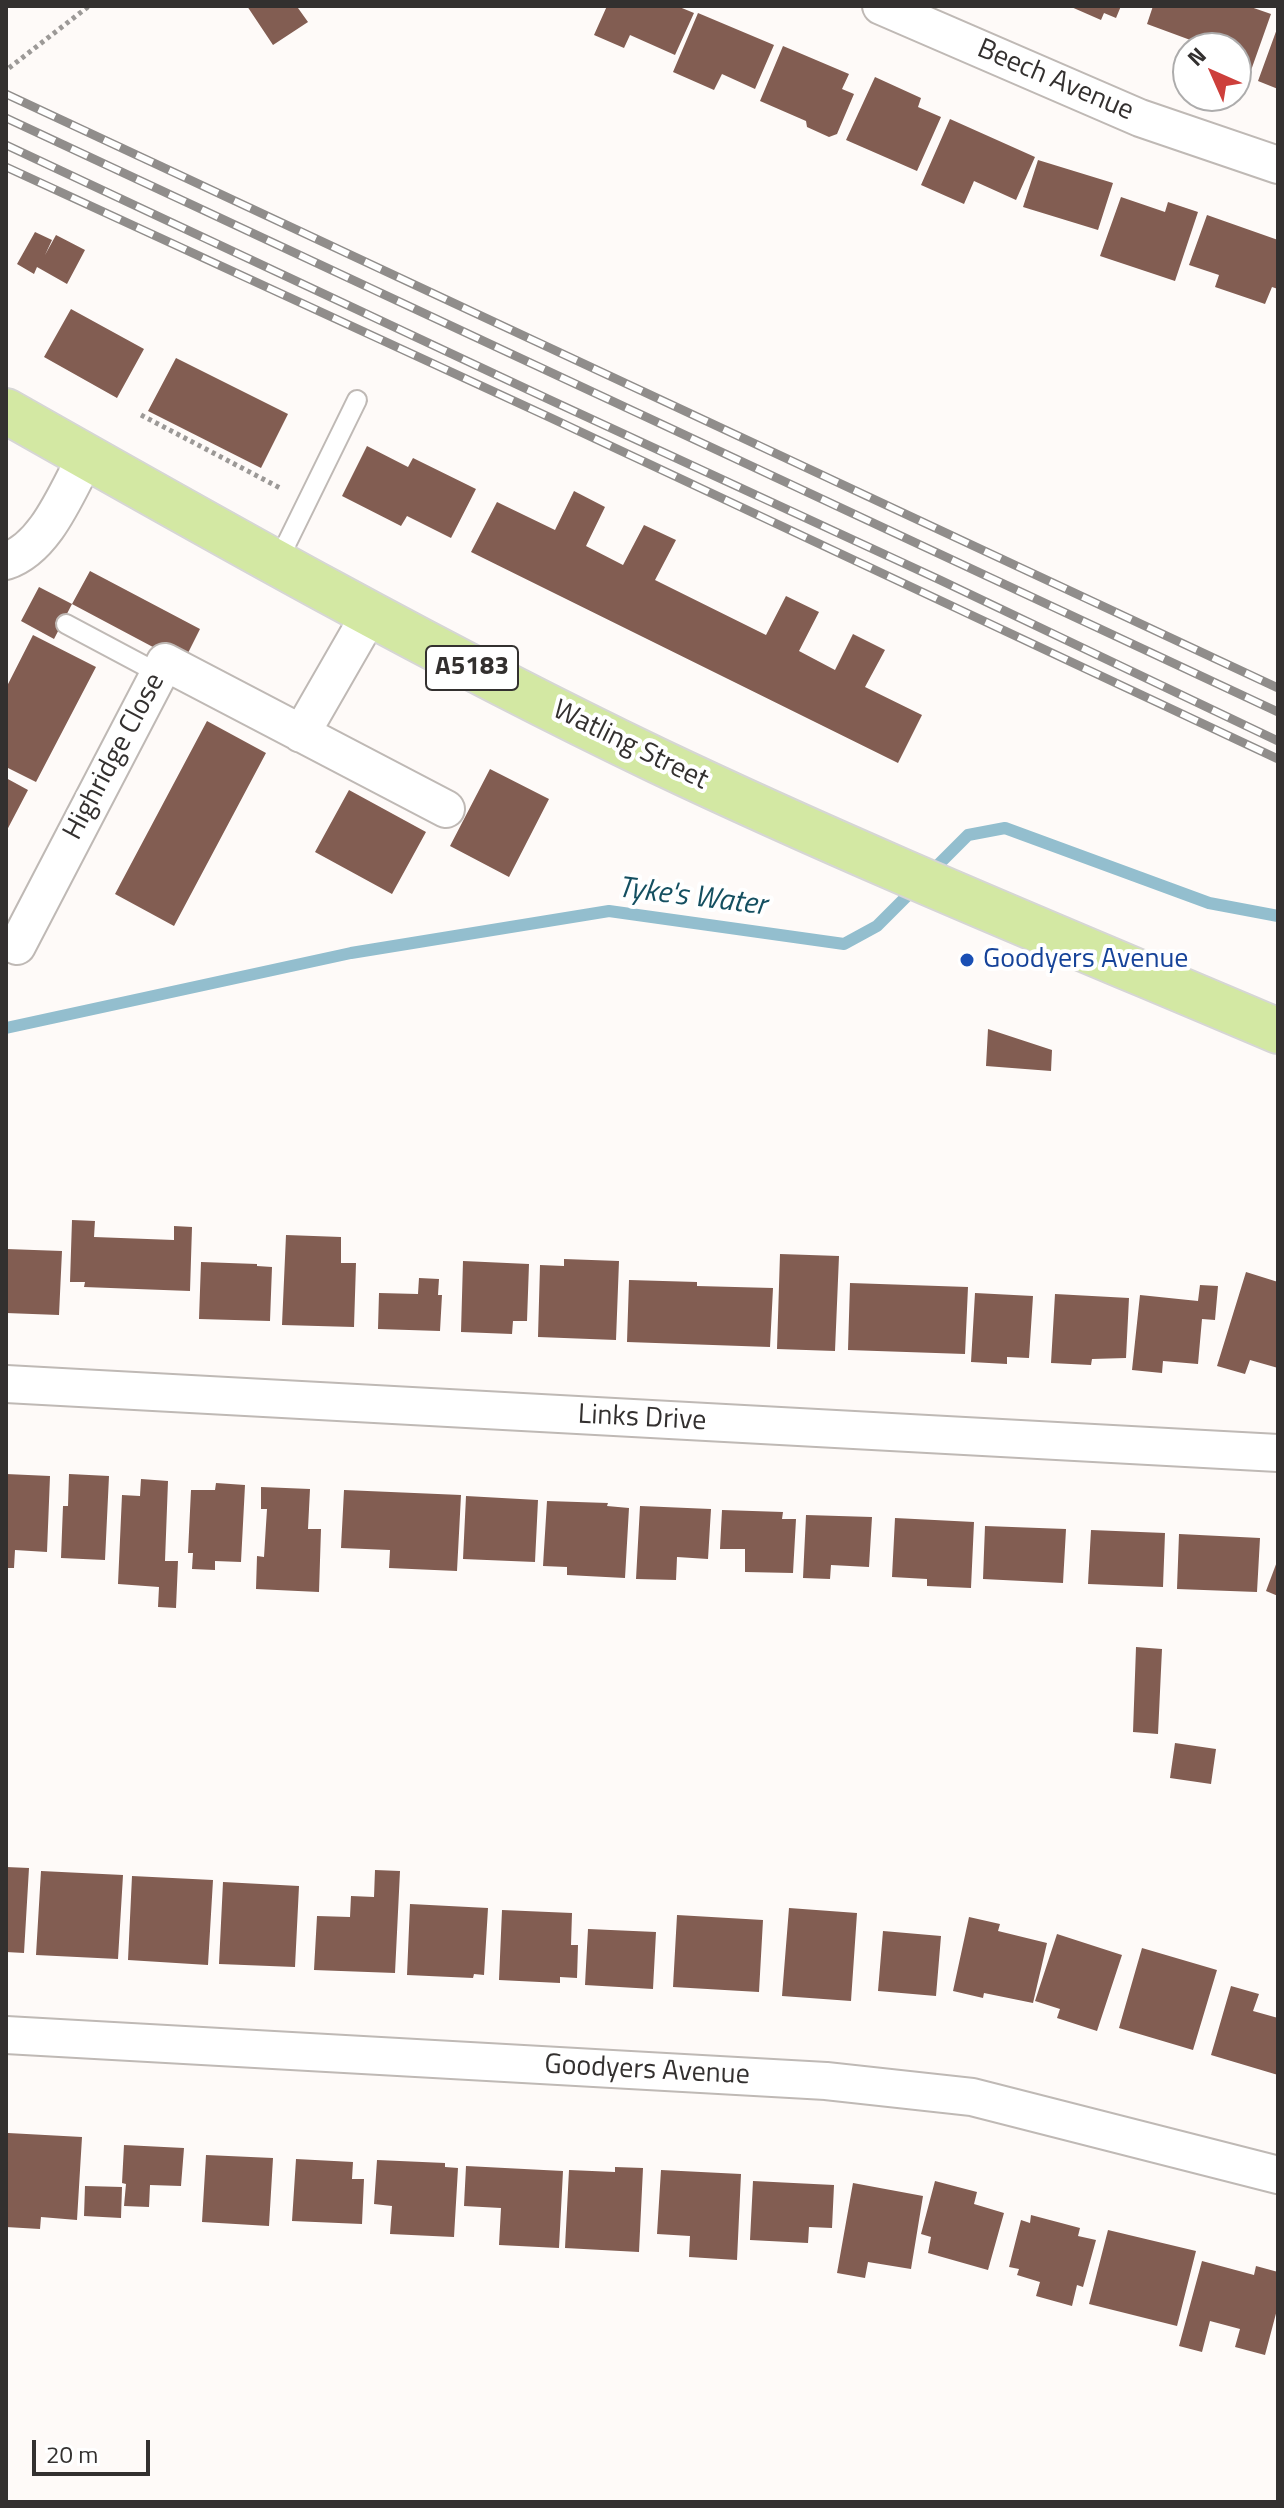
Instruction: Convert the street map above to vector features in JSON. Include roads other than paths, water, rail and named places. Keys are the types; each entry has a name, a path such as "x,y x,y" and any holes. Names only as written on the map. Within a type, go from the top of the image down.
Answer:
{"main road":[{"name":"Watling Street","path":"6,411 370,614 657,760 869,857 1278,1031"}],"street":[{"name":"Beech Avenue","path":"881,6 1140,118 1278,165"},
{"path":"6,561 33,546 86,457"},
{"path":"301,734 370,614"},
{"name":"Highridge Close","path":"17,946 165,662 446,809"},
{"name":"Links Drive","path":"6,1384 1278,1453"},
{"name":"Goodyers Avenue","path":"6,2035 826,2081 972,2097 1278,2175"}],"lane":[{"path":"277,563 357,400"},
{"path":"66,624 158,673"}],"waterway":[{"name":"Tyke's Water","path":"928,875 968,835 1005,828 1209,903 1278,916"},
{"name":"Tyke's Water","path":"6,1028 351,953 609,911 844,944 877,926 915,888"}],"railway":[{"path":"6,94 1278,688"},
{"path":"6,118 1278,712"},
{"path":"6,145 1278,741"},
{"path":"6,167 551,418 1278,759"}],"place":[{"name":"Goodyers Avenue","path":"967,960"}]}
